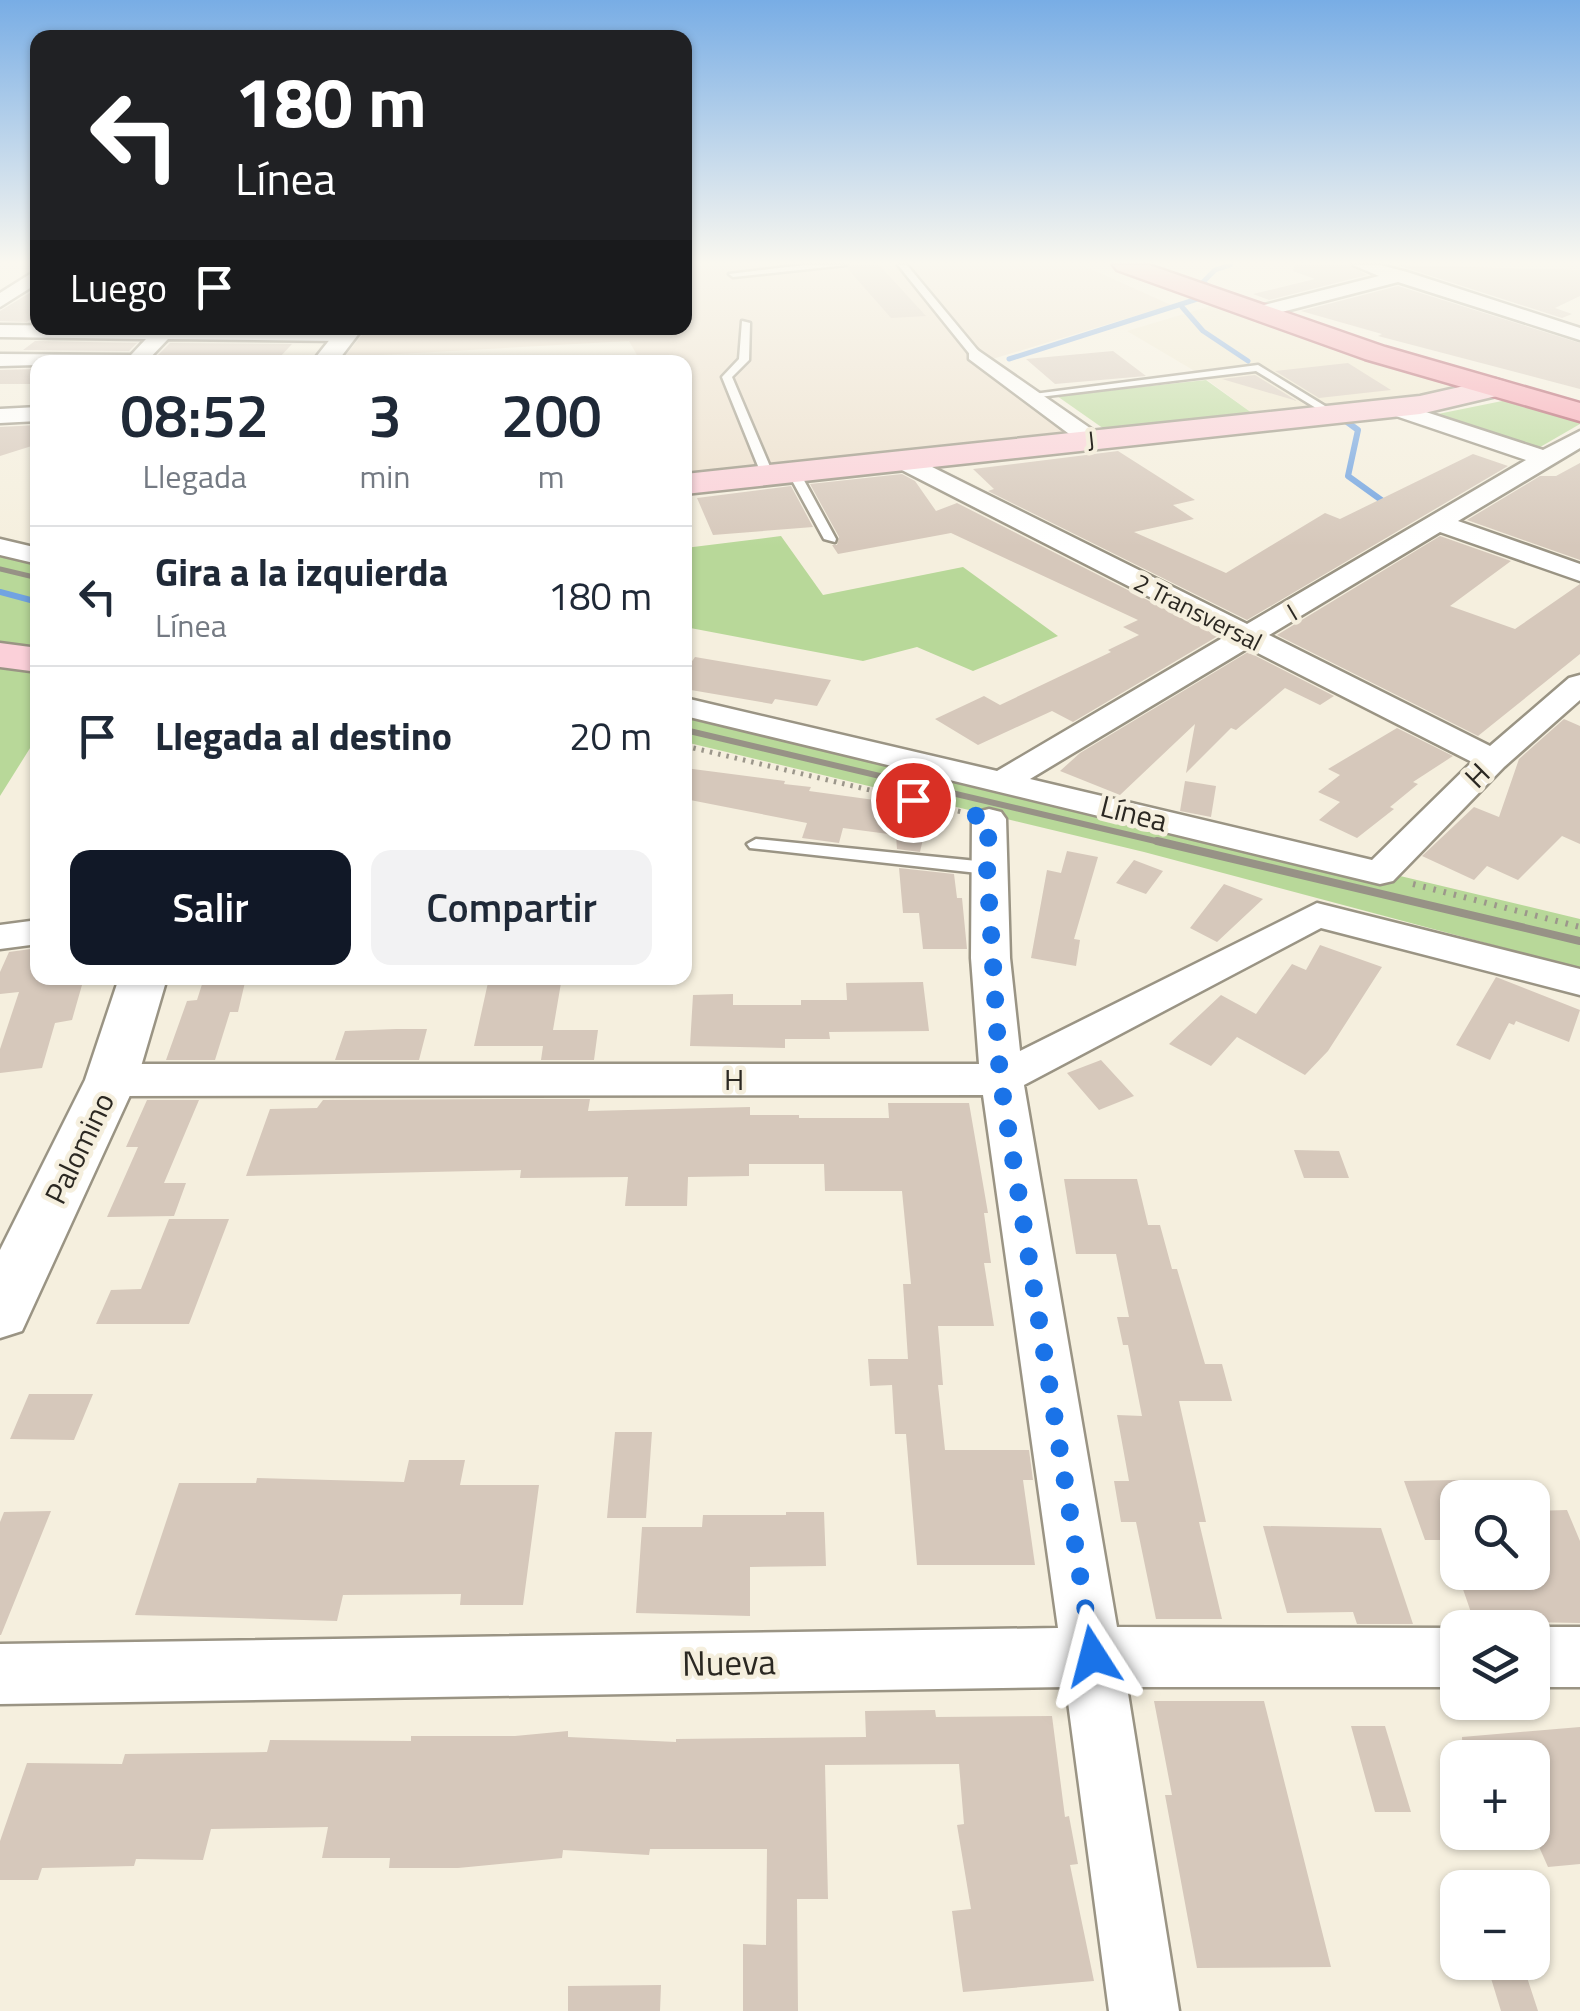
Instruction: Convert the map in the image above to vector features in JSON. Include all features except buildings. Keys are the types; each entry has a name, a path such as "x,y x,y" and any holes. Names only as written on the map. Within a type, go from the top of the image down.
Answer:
{"main road":[{"path":"1401,359 1580,412"},
{"name":"J","path":"692,483 1395,408 1462,398 1494,388"},
{"path":"0,654 30,659"}],"street":[{"path":"982,359 1092,440"},
{"path":"0,360 30,360"},
{"path":"1395,408 1546,459"},
{"path":"0,416 30,414"},
{"name":"I","path":"993,823 1250,638 1580,438"},
{"name":"2 Transversal","path":"904,462 1493,760"},
{"path":"1440,523 1580,572"},
{"path":"0,548 30,554"},
{"name":"H","path":"1380,872 1493,760 1580,684"},
{"name":"Línea","path":"692,710 993,823 1380,872"},
{"path":"993,823 1000,1078 1093,1656 1144,2011"},
{"name":"H","path":"112,1080 1000,1078 1317,915 1580,982"},
{"path":"0,937 30,933"},
{"name":"Palomino","path":"0,1312 112,1080 141,985"},
{"name":"Nueva","path":"0,1674 1093,1656 1440,1657"},
{"path":"1550,1657 1580,1657"}],"lane":[{"path":"744,359 727,377 781,474 830,538"},
{"path":"1030,395 1258,368 1333,414"},
{"path":"756,844 993,823"}],"path":[{"path":"692,748 993,823"},
{"path":"1380,872 1446,895 1580,927"}],"shaded area":[{"path":"692,359 993,359 976,364 1072,437 692,475"},
{"path":"1174,359 1403,359 1495,388 1256,416"}],"green space":[{"path":"1206,380 1256,416 1107,431 1057,396"},
{"path":"1512,399 1580,419 1580,424 1535,450 1428,416"},
{"path":"781,536 823,595 963,567 1058,636 973,671 917,647 863,661 692,628 692,547"},
{"path":"0,548 30,555 30,748 0,796"},
{"path":"692,707 1580,919 1580,968 1144,852 692,744"}],"waterway":[{"path":"1343,419 1358,430 1348,476 1391,507"},
{"path":"0,592 30,600"}],"railway":[{"path":"0,569 30,576"},
{"path":"692,732 1168,844"},
{"path":"1157,841 1580,941"}],"route":[{"path":"913,800 989,819 987,868 1000,1078 1093,1656"}]}
